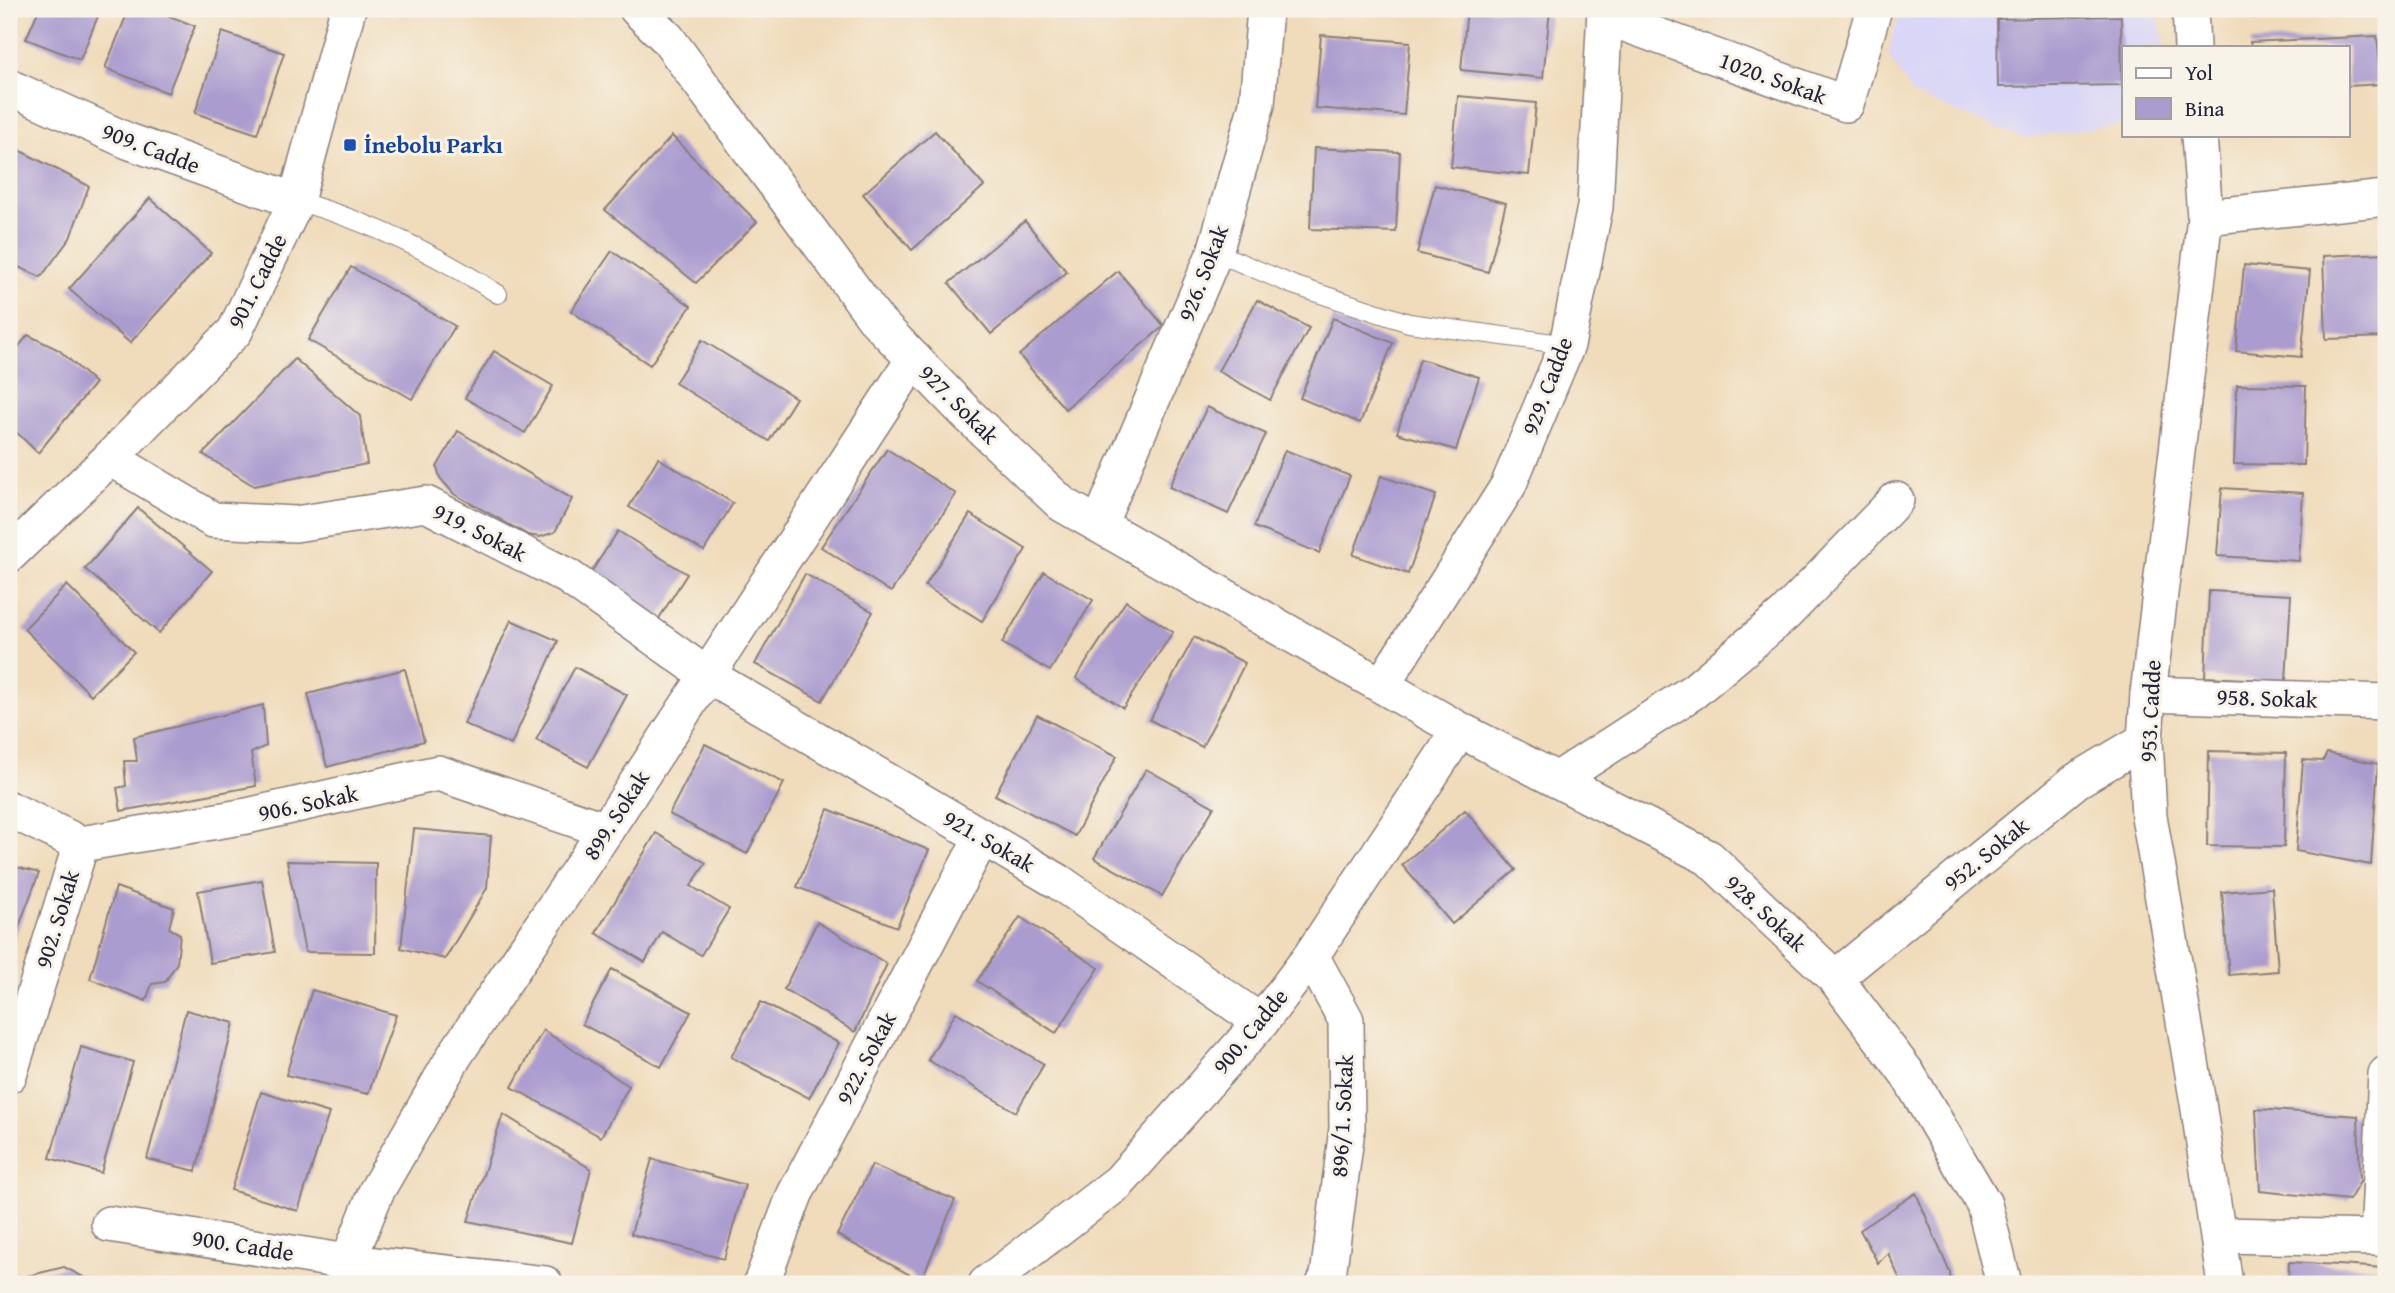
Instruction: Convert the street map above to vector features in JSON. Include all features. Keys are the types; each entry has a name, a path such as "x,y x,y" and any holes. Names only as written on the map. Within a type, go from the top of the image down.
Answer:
{"street":[{"name":"901. Cadde","path":"9,555 110,458 235,331 296,201 348,9"},
{"name":"927. Sokak","path":"637,9 667,38 877,321 1062,504 1382,685"},
{"name":"926. Sokak","path":"1099,525 1214,252 1256,104 1265,9"},
{"name":"1020. Sokak","path":"1606,13 1846,104 1874,9"},
{"path":"2190,9 2192,46"},
{"name":"929. Cadde","path":"1382,685 1508,486 1567,345 1595,207 1606,13"},
{"name":"909. Cadde","path":"9,87 128,141 296,201"},
{"name":"953. Cadde","path":"2199,136 2204,217 2148,694 2146,740 2149,816 2225,1284"},
{"path":"2204,217 2386,198"},
{"name":"899. Sokak","path":"346,1273 376,1192 455,1055 606,830 914,359"},
{"name":"919. Sokak","path":"110,458 213,520 295,524 426,504 566,576 707,675"},
{"path":"1557,780 1694,691 1785,614 1896,500"},
{"name":"921. Sokak","path":"707,675 1059,882 1261,1022"},
{"name":"928. Sokak","path":"1382,685 1460,730 1709,858 1835,978 1908,1073 1984,1204 2004,1284"},
{"name":"958. Sokak","path":"2148,694 2386,702"},
{"name":"900. Cadde","path":"986,1284 1119,1182 1261,1022 1311,956 1460,730"},
{"name":"952. Sokak","path":"1835,978 2076,781 2146,740"},
{"name":"906. Sokak","path":"80,844 247,816 438,773 606,830"},
{"path":"9,808 80,844"},
{"name":"922. Sokak","path":"761,1284 795,1194 982,837"},
{"name":"902. Sokak","path":"9,1075 80,844"},
{"name":"896/1. Sokak","path":"1311,956 1346,1020 1347,1129 1328,1276 1324,1284"},
{"path":"2219,1235 2382,1238 2386,1074"},
{"name":"900. Cadde","path":"109,1224 346,1273 545,1284"}],"lane":[{"path":"296,201 387,232 426,250 498,294"},
{"path":"1214,252 1293,285 1409,323 1567,345"}],"shaded area":[{"path":"1901,9 2156,9 2165,46 2122,46 2122,124 2023,138 1913,95 1888,54"}],"building":[{"path":"39,9 101,9 80,60 26,39"},
{"path":"129,9 152,9 195,26 168,93 105,68"},
{"path":"1467,9 1550,10 1543,78 1461,70"},
{"path":"2252,9 2343,9 2343,11 2253,18"},
{"path":"2121,16 2122,85 1998,87 1997,19"},
{"path":"222,32 284,53 257,134 195,113"},
{"path":"1321,35 1410,42 1404,115 1315,108"},
{"path":"2377,36 2382,84 2350,86 2350,46 2251,46 2250,42"},
{"path":"1458,96 1536,103 1529,175 1451,167"},
{"path":"935,131 984,186 912,250 863,194"},
{"path":"672,136 757,222 696,283 605,210"},
{"path":"1314,148 1400,152 1396,232 1310,229"},
{"path":"19,150 89,186 70,238 41,277 9,263 9,177"},
{"path":"1435,185 1506,203 1488,272 1417,253"},
{"path":"150,198 211,253 130,343 69,289"},
{"path":"1025,221 1067,272 991,334 949,283"},
{"path":"612,251 691,306 650,365 571,311"},
{"path":"2386,253 2386,337 2326,339 2323,256"},
{"path":"2244,265 2310,271 2301,357 2236,351"},
{"path":"351,267 455,326 412,399 308,340"},
{"path":"1118,271 1164,326 1065,409 1019,355"},
{"path":"1257,300 1309,328 1270,400 1218,371"},
{"path":"1333,318 1393,343 1360,423 1300,398"},
{"path":"28,335 59,350 95,383 38,453 9,425 9,358"},
{"path":"702,340 796,398 769,441 675,383"},
{"path":"494,351 553,386 525,433 465,398"},
{"path":"295,359 360,416 367,464 254,486 203,454"},
{"path":"1420,359 1479,377 1456,450 1397,433"},
{"path":"2237,385 2306,386 2304,465 2234,464"},
{"path":"1207,407 1266,434 1228,514 1169,487"},
{"path":"458,431 572,499 555,532 540,537 528,535 454,494 440,478 437,467"},
{"path":"887,449 956,494 891,592 821,547"},
{"path":"1285,450 1350,476 1319,553 1254,527"},
{"path":"658,458 733,503 704,551 629,507"},
{"path":"1381,476 1436,495 1408,574 1353,555"},
{"path":"2222,488 2303,493 2299,561 2217,556"},
{"path":"138,508 212,571 159,633 85,569"},
{"path":"970,514 1026,549 982,621 925,586"},
{"path":"618,531 687,574 658,620 588,577"},
{"path":"1044,572 1093,600 1050,671 1002,643"},
{"path":"805,574 873,612 822,701 755,664"},
{"path":"67,585 134,652 91,695 24,629"},
{"path":"2209,591 2291,595 2286,681 2205,677"},
{"path":"1126,601 1173,632 1123,708 1076,678"},
{"path":"511,620 558,641 511,745 464,724"},
{"path":"1194,637 1245,663 1202,747 1150,720"},
{"path":"575,667 627,695 588,767 536,740"},
{"path":"405,669 424,741 327,767 308,694"},
{"path":"263,705 266,746 251,753 256,786 121,811 117,788 126,786 124,761 137,761 134,737"},
{"path":"1037,715 1117,756 1075,836 995,795"},
{"path":"705,744 784,783 747,854 669,814"},
{"path":"2209,751 2286,753 2284,847 2207,846"},
{"path":"2327,753 2378,764 2371,865 2296,851 2303,760 2323,761"},
{"path":"1146,769 1214,807 1162,896 1094,858"},
{"path":"828,809 929,850 897,927 797,887"},
{"path":"1465,810 1516,870 1452,924 1402,865"},
{"path":"414,829 491,836 487,888 445,959 401,948"},
{"path":"656,833 706,863 691,886 729,909 701,955 662,932 645,962 596,933"},
{"path":"287,861 376,863 375,953 305,952"},
{"path":"9,865 39,873 9,953"},
{"path":"262,880 275,952 210,963 198,891"},
{"path":"116,887 174,908 169,928 180,934 177,963 165,982 152,984 146,1001 90,979"},
{"path":"2272,888 2278,971 2229,975 2222,892"},
{"path":"1020,917 1099,968 1056,1033 977,981"},
{"path":"817,922 887,964 855,1032 784,989"},
{"path":"612,969 691,1012 661,1067 582,1024"},
{"path":"312,990 396,1015 368,1094 286,1075"},
{"path":"761,1002 839,1043 809,1098 731,1057"},
{"path":"186,1010 234,1023 196,1171 147,1159"},
{"path":"956,1012 1044,1064 1016,1112 928,1060"},
{"path":"543,1030 629,1086 601,1137 512,1087"},
{"path":"81,1047 133,1062 101,1173 50,1158"},
{"path":"261,1092 329,1113 298,1211 231,1190"},
{"path":"2256,1109 2358,1116 2360,1182 2349,1200 2260,1191"},
{"path":"503,1114 591,1169 572,1243 468,1221"},
{"path":"652,1159 745,1185 724,1259 631,1234"},
{"path":"872,1165 955,1200 921,1281 837,1235"},
{"path":"1916,1193 1950,1273 1951,1284 1902,1284 1888,1253 1878,1263 1860,1230"},
{"path":"2289,1262 2386,1268 2386,1284 2288,1284"},
{"path":"64,1267 85,1278 113,1281 113,1284 24,1284 23,1277"}],"place":[{"name":"İnebolu Parkı","path":"350,145"}]}
